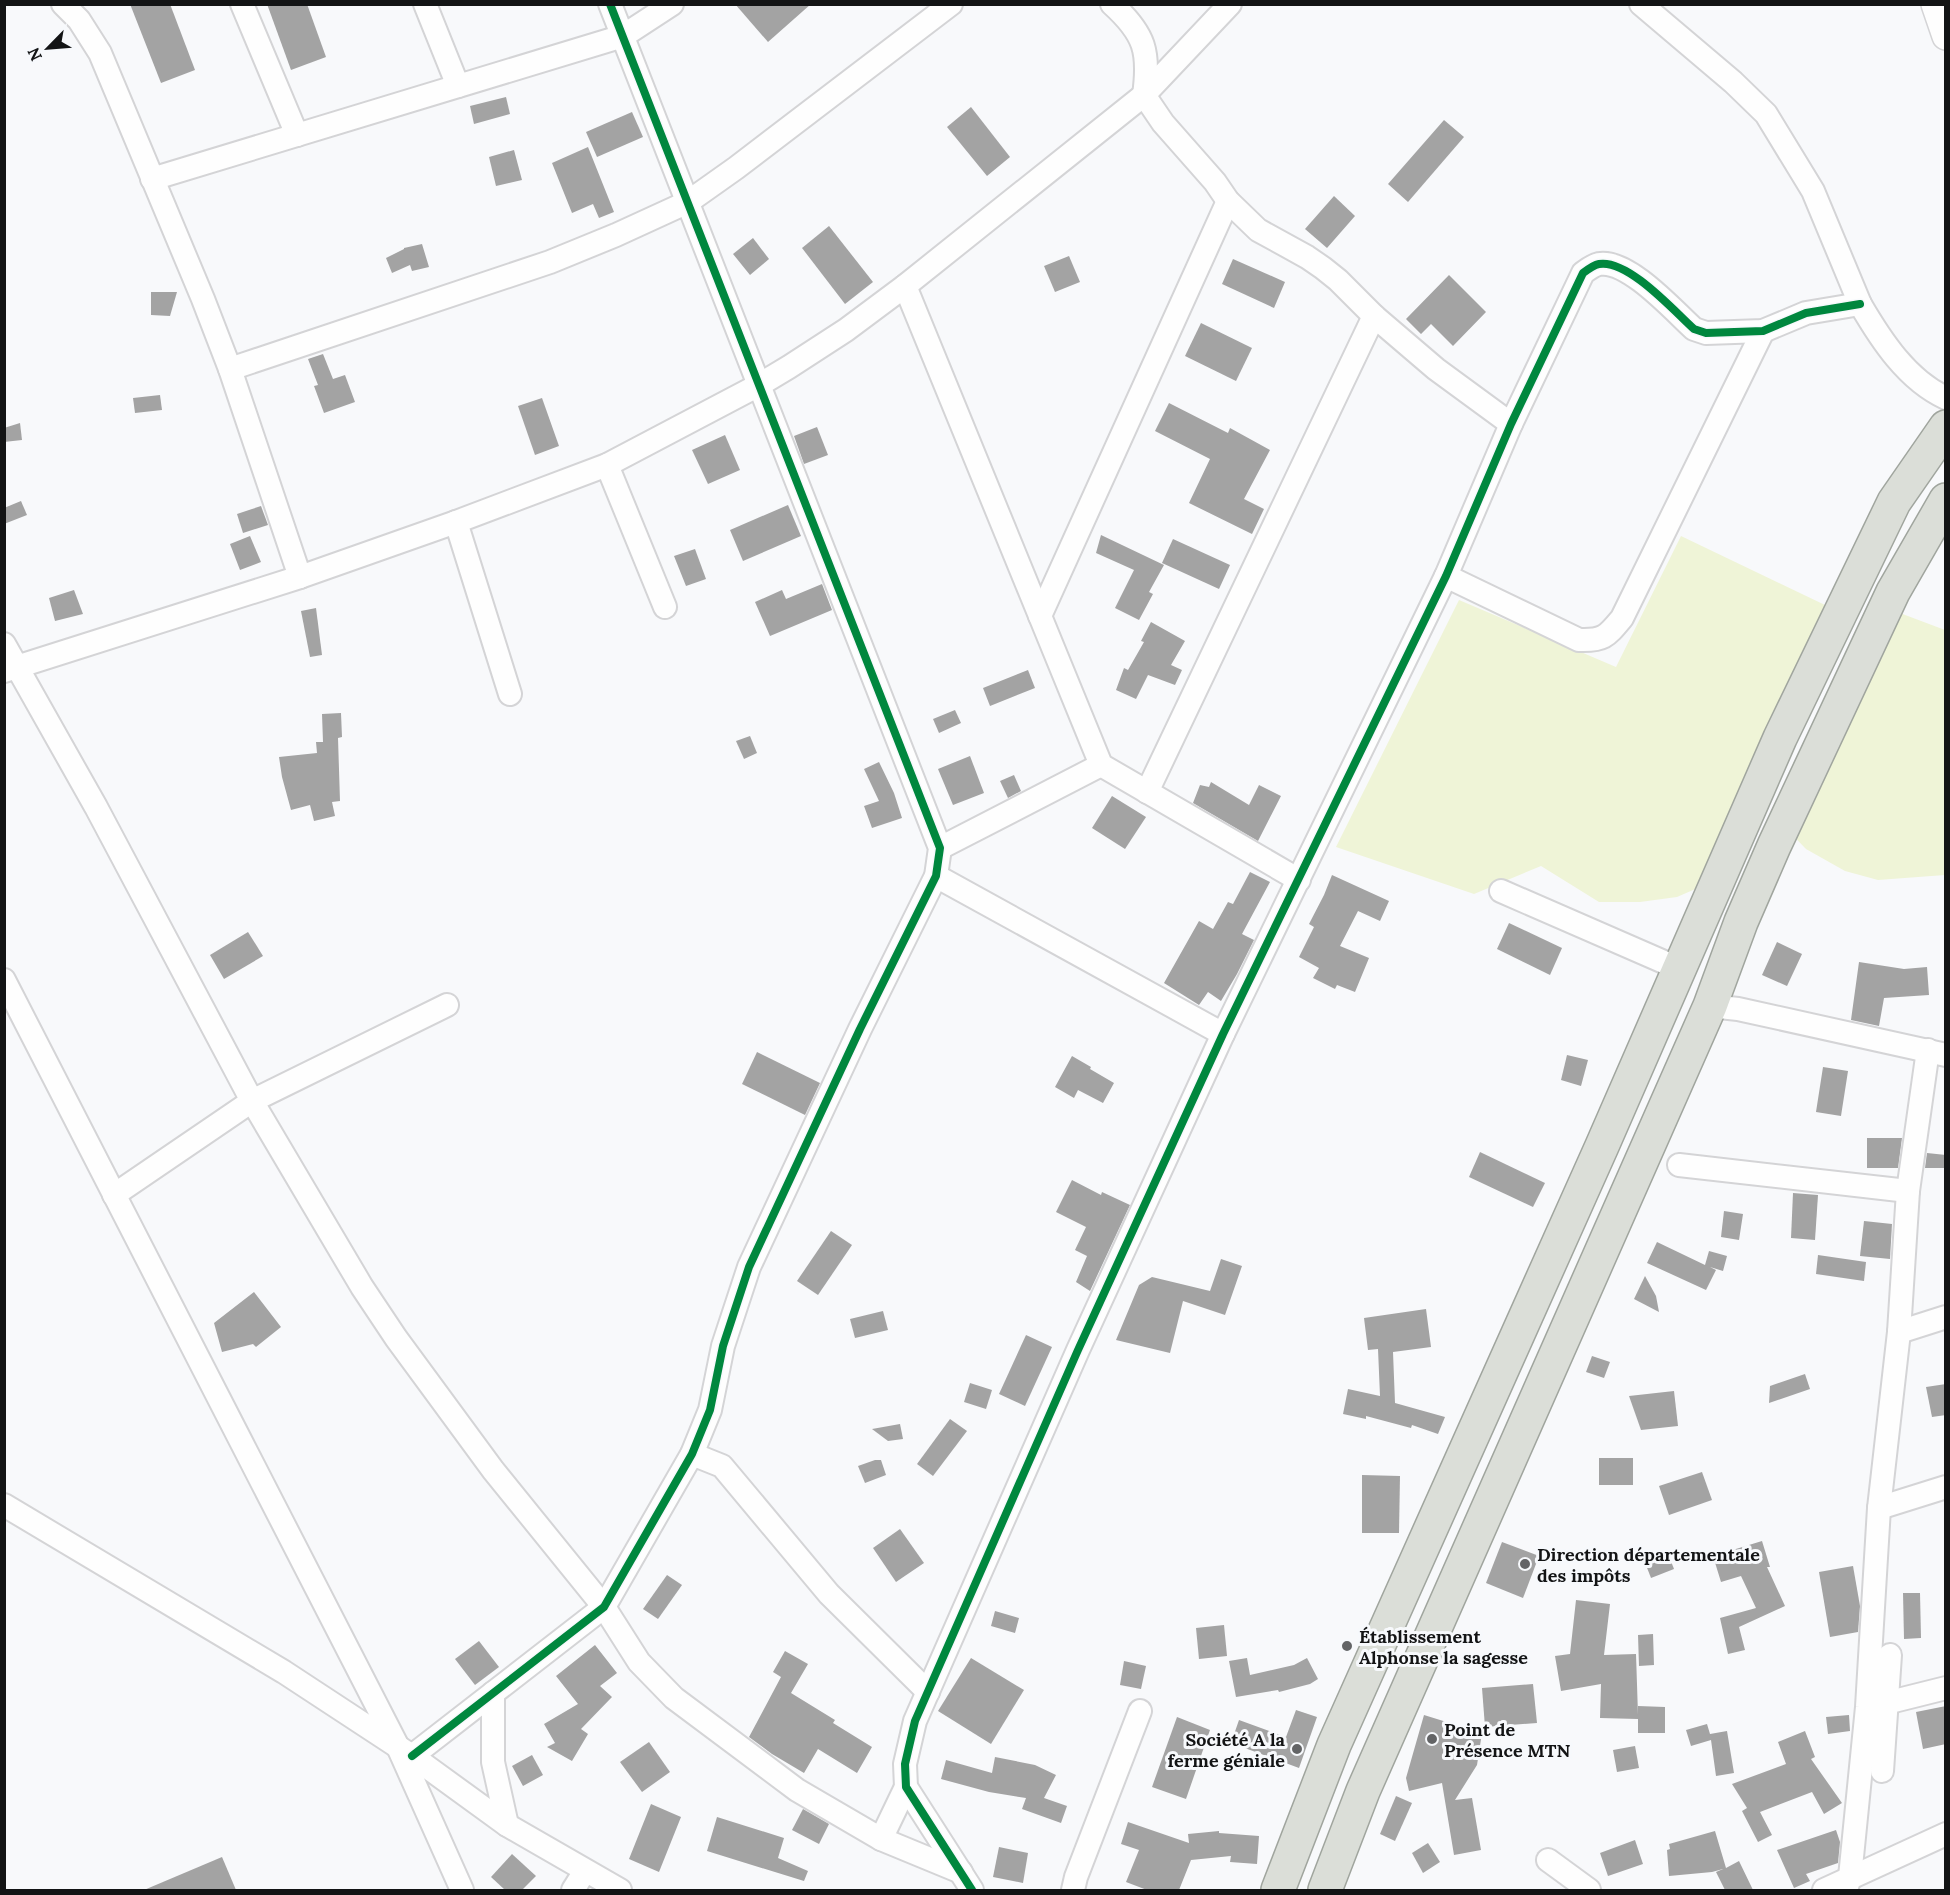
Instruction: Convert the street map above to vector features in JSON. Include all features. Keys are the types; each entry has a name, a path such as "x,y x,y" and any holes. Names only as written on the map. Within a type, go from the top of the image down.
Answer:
{"highway":[{"path":"1278,1890 1334,1744 1680,969 1780,738 1894,502 1946,427"},
{"path":"1325,1890 1367,1781 1710,1006 1741,922 1774,846 1893,592 1946,500"}],"street":[{"path":"63,4 79,20 100,53 230,369 300,577"},
{"path":"242,4 297,135"},
{"path":"425,4 458,86"},
{"path":"405,1752 493,1693 604,1608 692,1454 710,1410 723,1346 749,1267 860,1029 936,876 940,848 610,4"},
{"path":"152,179 623,36 672,4"},
{"path":"230,369 550,262 688,202 951,4"},
{"path":"1112,4 1137,32 1145,51 1147,70 1144,95 1163,123 1215,182 1228,201 1258,230 1323,268 1374,316 1436,369 1511,424"},
{"path":"11,670 300,577 607,465 759,385 846,330 905,286 1144,95 1230,4"},
{"path":"1641,4 1733,82 1766,114 1813,191 1860,304 1870,322 1909,374 1946,398"},
{"path":"1935,4 1946,36"},
{"path":"1040,616 1228,201"},
{"path":"967,1881 906,1787 905,1764 915,1721 1078,1350 1223,1034 1446,576 1511,424 1583,273 1599,264 1615,266 1636,277 1700,332 1706,333 1763,331 1806,312 1860,304"},
{"path":"905,286 1101,765 1299,880"},
{"path":"1147,792 1374,316"},
{"path":"1446,576 1579,640 1594,641 1606,636 1622,618 1763,331"},
{"path":"607,465 665,607"},
{"path":"456,522 510,694"},
{"path":"4,644 11,670 96,807 252,1101 362,1287 396,1338 493,1470 604,1608 639,1662 674,1698 797,1790 881,1839 967,1881"},
{"path":"940,848 1101,765"},
{"path":"936,876 1223,1034"},
{"path":"1502,891 1680,969"},
{"path":"4,980 114,1196 405,1752 462,1890"},
{"path":"114,1196 252,1101 447,1005"},
{"path":"1710,1006 1738,1009 1937,1053 1908,1191 1899,1332 1879,1508 1877,1705 1882,1771"},
{"path":"1679,1165 1908,1191"},
{"path":"1899,1332 1946,1317"},
{"path":"692,1454 722,1466 828,1594 928,1692"},
{"path":"1879,1508 1946,1487"},
{"path":"4,1505 284,1672 405,1752 507,1825 620,1890"},
{"path":"1848,1884 1877,1705 1890,1655"},
{"path":"1877,1705 1946,1688"},
{"path":"493,1693 493,1762 507,1825"},
{"path":"1073,1890 1140,1711"},
{"path":"881,1839 906,1787"},
{"path":"1824,1890 1848,1884 1946,1834"},
{"path":"1548,1860 1589,1890"},
{"path":"573,1890 585,1871"}],"green space":[{"path":"1681,536 1825,605 1700,887 1677,897 1640,902 1599,902 1541,866 1474,894 1336,847 1459,600 1616,667"},
{"path":"1876,604 1945,630 1945,875 1878,880 1845,871 1806,849 1782,824"}],"building":[{"path":"130,4 170,4 195,70 161,83"},
{"path":"267,4 307,4 326,57 291,70"},
{"path":"735,4 811,4 768,42"},
{"path":"506,97 510,114 474,124 470,106"},
{"path":"971,107 1010,157 987,176 947,127"},
{"path":"632,112 643,137 597,157 586,132"},
{"path":"1444,120 1464,137 1408,202 1388,184"},
{"path":"588,147 614,212 599,218 593,204 572,213 552,163"},
{"path":"514,150 522,180 496,186 489,157"},
{"path":"1334,196 1355,216 1327,248 1305,229"},
{"path":"829,226 873,282 845,304 802,248"},
{"path":"753,238 769,259 750,275 733,254"},
{"path":"422,244 429,267 412,271 410,265 392,273 386,258 404,248"},
{"path":"1069,256 1080,282 1055,292 1044,266"},
{"path":"1233,259 1285,282 1274,308 1222,284"},
{"path":"1449,275 1486,312 1453,346 1431,324 1421,334 1406,319"},
{"path":"151,292 177,292 170,316 151,315"},
{"path":"1201,323 1252,348 1236,381 1185,356"},
{"path":"323,354 333,379 345,375 355,402 324,413 314,386 318,385 308,359"},
{"path":"160,395 162,410 135,413 133,398"},
{"path":"542,398 559,446 535,455 518,406"},
{"path":"1169,403 1228,433 1230,428 1270,450 1244,499 1264,509 1252,534 1189,503 1210,459 1155,431"},
{"path":"20,423 22,440 4,442 4,428"},
{"path":"817,427 828,455 804,464 794,436"},
{"path":"725,435 740,470 708,484 692,450"},
{"path":"21,501 27,515 4,524 4,508"},
{"path":"788,505 801,536 743,561 730,530"},
{"path":"261,506 268,525 243,533 237,514"},
{"path":"1101,535 1164,565 1149,592 1153,594 1139,620 1115,608 1134,570 1096,553"},
{"path":"250,536 261,562 240,570 230,544"},
{"path":"1173,539 1230,565 1219,589 1162,563"},
{"path":"695,549 706,579 686,586 674,556"},
{"path":"822,584 832,610 770,636 755,602 782,590 786,599"},
{"path":"74,590 83,614 55,621 49,598"},
{"path":"316,608 322,655 310,657 301,611"},
{"path":"1151,622 1185,641 1171,665 1182,670 1175,685 1148,675 1136,699 1116,690 1124,668 1128,670 1144,642 1141,641"},
{"path":"1028,670 1035,688 990,706 983,688"},
{"path":"955,710 961,723 939,733 933,719"},
{"path":"341,713 342,737 338,738 340,801 332,802 335,816 314,821 310,805 291,810 279,757 317,753 316,742 323,742 322,714"},
{"path":"750,736 757,753 744,759 736,741"},
{"path":"970,756 984,793 953,805 938,769"},
{"path":"879,762 894,793 902,818 872,828 864,806 879,801 864,769"},
{"path":"1014,775 1021,791 1008,798 1000,781"},
{"path":"1211,782 1249,805 1259,785 1281,796 1258,841 1193,803 1200,785 1209,787"},
{"path":"1112,796 1146,817 1125,849 1092,828"},
{"path":"1250,872 1270,882 1242,934 1254,940 1221,1001 1208,992 1199,1005 1164,983 1199,921 1213,929 1228,902 1233,904"},
{"path":"1332,875 1389,901 1380,921 1358,911 1340,946 1369,958 1355,992 1337,985 1335,989 1313,978 1319,968 1299,957 1314,927 1309,924"},
{"path":"1509,923 1562,948 1550,975 1497,949"},
{"path":"248,932 263,956 224,979 210,955"},
{"path":"1777,942 1802,954 1787,986 1762,975"},
{"path":"1859,962 1904,969 1927,967 1929,995 1884,998 1879,1026 1851,1020"},
{"path":"757,1052 820,1083 805,1115 742,1084"},
{"path":"1567,1055 1588,1060 1581,1086 1561,1080"},
{"path":"1072,1056 1114,1083 1103,1103 1078,1090 1074,1098 1055,1087"},
{"path":"1823,1067 1848,1071 1841,1116 1816,1112"},
{"path":"1867,1138 1902,1138 1898,1168 1867,1168"},
{"path":"1480,1152 1545,1183 1533,1207 1469,1177"},
{"path":"1927,1153 1946,1155 1946,1168 1925,1168"},
{"path":"1072,1180 1101,1195 1102,1192 1130,1205 1090,1291 1076,1282 1087,1256 1075,1250 1086,1227 1056,1212"},
{"path":"1793,1193 1818,1195 1815,1240 1791,1238"},
{"path":"1724,1211 1743,1214 1739,1240 1721,1237"},
{"path":"1864,1221 1892,1224 1890,1259 1860,1256"},
{"path":"831,1231 852,1245 818,1295 797,1281"},
{"path":"1657,1242 1705,1265 1709,1251 1727,1256 1723,1271 1710,1267 1716,1270 1706,1290 1647,1263"},
{"path":"1818,1255 1866,1262 1864,1281 1816,1274"},
{"path":"1221,1259 1242,1266 1225,1315 1183,1301 1170,1353 1116,1340 1139,1285 1152,1277 1210,1291"},
{"path":"1645,1276 1656,1296 1659,1312 1634,1299"},
{"path":"254,1292 281,1327 256,1347 253,1344 222,1352 214,1323"},
{"path":"1426,1309 1431,1347 1393,1352 1395,1403 1445,1417 1438,1434 1412,1425 1411,1428 1366,1416 1366,1419 1343,1414 1348,1389 1380,1396 1378,1349 1368,1350 1364,1318"},
{"path":"883,1311 888,1330 855,1338 850,1319"},
{"path":"1026,1335 1052,1347 1025,1406 999,1394"},
{"path":"1592,1356 1610,1362 1604,1378 1586,1372"},
{"path":"1805,1374 1810,1389 1769,1403 1770,1386"},
{"path":"970,1383 992,1390 986,1409 964,1402"},
{"path":"1946,1384 1946,1415 1932,1417 1926,1387"},
{"path":"1674,1391 1678,1426 1641,1430 1629,1396"},
{"path":"950,1419 967,1431 933,1476 917,1464"},
{"path":"900,1424 903,1439 888,1441 872,1429"},
{"path":"1599,1458 1633,1458 1633,1485 1599,1485"},
{"path":"881,1460 886,1475 865,1483 858,1466"},
{"path":"1702,1472 1712,1500 1669,1515 1659,1486"},
{"path":"1362,1475 1400,1476 1399,1533 1362,1533"},
{"path":"900,1529 924,1563 896,1582 873,1548"},
{"path":"1762,1541 1770,1567 1767,1567 1785,1606 1739,1627 1745,1650 1728,1654 1720,1618 1756,1608 1741,1576 1721,1582 1713,1556"},
{"path":"1502,1542 1539,1556 1523,1598 1486,1583"},
{"path":"1667,1551 1674,1569 1651,1578 1644,1560"},
{"path":"1853,1566 1860,1606 1858,1632 1830,1637 1819,1572"},
{"path":"667,1575 682,1585 658,1619 643,1609"},
{"path":"1903,1593 1920,1593 1921,1638 1904,1639"},
{"path":"1576,1600 1610,1604 1604,1655 1636,1654 1638,1715 1638,1706 1665,1707 1665,1733 1638,1733 1638,1719 1600,1718 1601,1684 1561,1691 1555,1656 1570,1654"},
{"path":"995,1611 1019,1618 1015,1633 991,1626"},
{"path":"1224,1625 1227,1656 1199,1659 1196,1628"},
{"path":"1653,1634 1654,1665 1639,1666 1638,1635"},
{"path":"479,1641 499,1667 475,1685 455,1659"},
{"path":"595,1645 617,1673 600,1686 612,1697 581,1729 588,1734 572,1761 547,1747 555,1743 544,1724 578,1704 556,1676"},
{"path":"785,1651 808,1664 791,1693 835,1720 833,1723 872,1747 857,1773 818,1749 804,1773 749,1737 781,1677 773,1672"},
{"path":"971,1658 1024,1690 991,1744 938,1711"},
{"path":"1247,1658 1250,1675 1294,1665 1307,1658 1318,1679 1310,1684 1279,1692 1278,1690 1236,1697 1229,1661"},
{"path":"1124,1661 1146,1666 1141,1689 1120,1685"},
{"path":"1533,1684 1537,1723 1485,1727 1482,1688"},
{"path":"1946,1706 1946,1744 1923,1749 1916,1712"},
{"path":"1296,1710 1317,1717 1299,1768 1231,1743 1239,1720 1286,1737"},
{"path":"1424,1715 1482,1733 1477,1765 1455,1800 1472,1798 1481,1850 1454,1855 1442,1783 1409,1791 1406,1778"},
{"path":"1849,1715 1850,1731 1828,1734 1826,1717"},
{"path":"1177,1717 1210,1730 1186,1799 1152,1787"},
{"path":"1707,1724 1710,1734 1727,1731 1734,1773 1716,1776 1711,1740 1691,1746 1686,1730"},
{"path":"1805,1731 1815,1757 1811,1759 1842,1803 1824,1814 1812,1792 1760,1812 1772,1835 1758,1842 1742,1811 1747,1808 1732,1784 1786,1764 1778,1742"},
{"path":"649,1742 670,1772 642,1792 620,1762"},
{"path":"1635,1746 1639,1768 1617,1772 1613,1750"},
{"path":"532,1755 543,1775 523,1786 512,1766"},
{"path":"995,1757 1035,1765 1056,1775 1044,1798 1067,1806 1061,1823 1022,1809 1026,1798 989,1792 941,1779 946,1760 992,1773"},
{"path":"1396,1796 1412,1803 1395,1841 1380,1834"},
{"path":"651,1804 681,1817 659,1872 629,1859"},
{"path":"803,1809 829,1824 819,1844 792,1830"},
{"path":"717,1817 784,1838 778,1858 808,1871 804,1881 707,1851"},
{"path":"1128,1822 1189,1843 1188,1834 1219,1831 1219,1833 1259,1836 1257,1864 1230,1862 1231,1856 1191,1860 1179,1890 1147,1890 1126,1882 1139,1850 1121,1844"},
{"path":"1836,1830 1840,1842 1838,1863 1806,1874 1810,1881 1794,1888 1777,1850"},
{"path":"1715,1831 1726,1868 1739,1861 1753,1890 1725,1890 1716,1872 1723,1869 1669,1876 1667,1850 1670,1849 1669,1844"},
{"path":"1635,1840 1643,1864 1608,1876 1600,1853"},
{"path":"1428,1843 1440,1862 1423,1873 1412,1853"},
{"path":"999,1847 1028,1853 1023,1883 993,1877"},
{"path":"512,1854 536,1876 522,1890 505,1890 491,1877"},
{"path":"222,1857 236,1890 144,1890"}],"cycle path":[{"path":"412,1756 604,1607 692,1454 710,1410 723,1346 749,1267 860,1029 936,876 940,848 610,4"},
{"path":"972,1890 906,1787 905,1764 915,1721 1078,1350 1223,1034 1446,576 1511,424 1583,273 1599,264 1611,265 1623,270 1650,288 1694,329 1706,333 1763,331 1806,313 1860,304"}],"place":[{"name":"Direction départementale des impôts","path":"1525,1564"},
{"name":"Établissement Alphonse la sagesse","path":"1347,1646"},
{"name":"Point de Présence MTN","path":"1432,1739"},
{"name":"Société A la ferme géniale","path":"1297,1749"}]}
